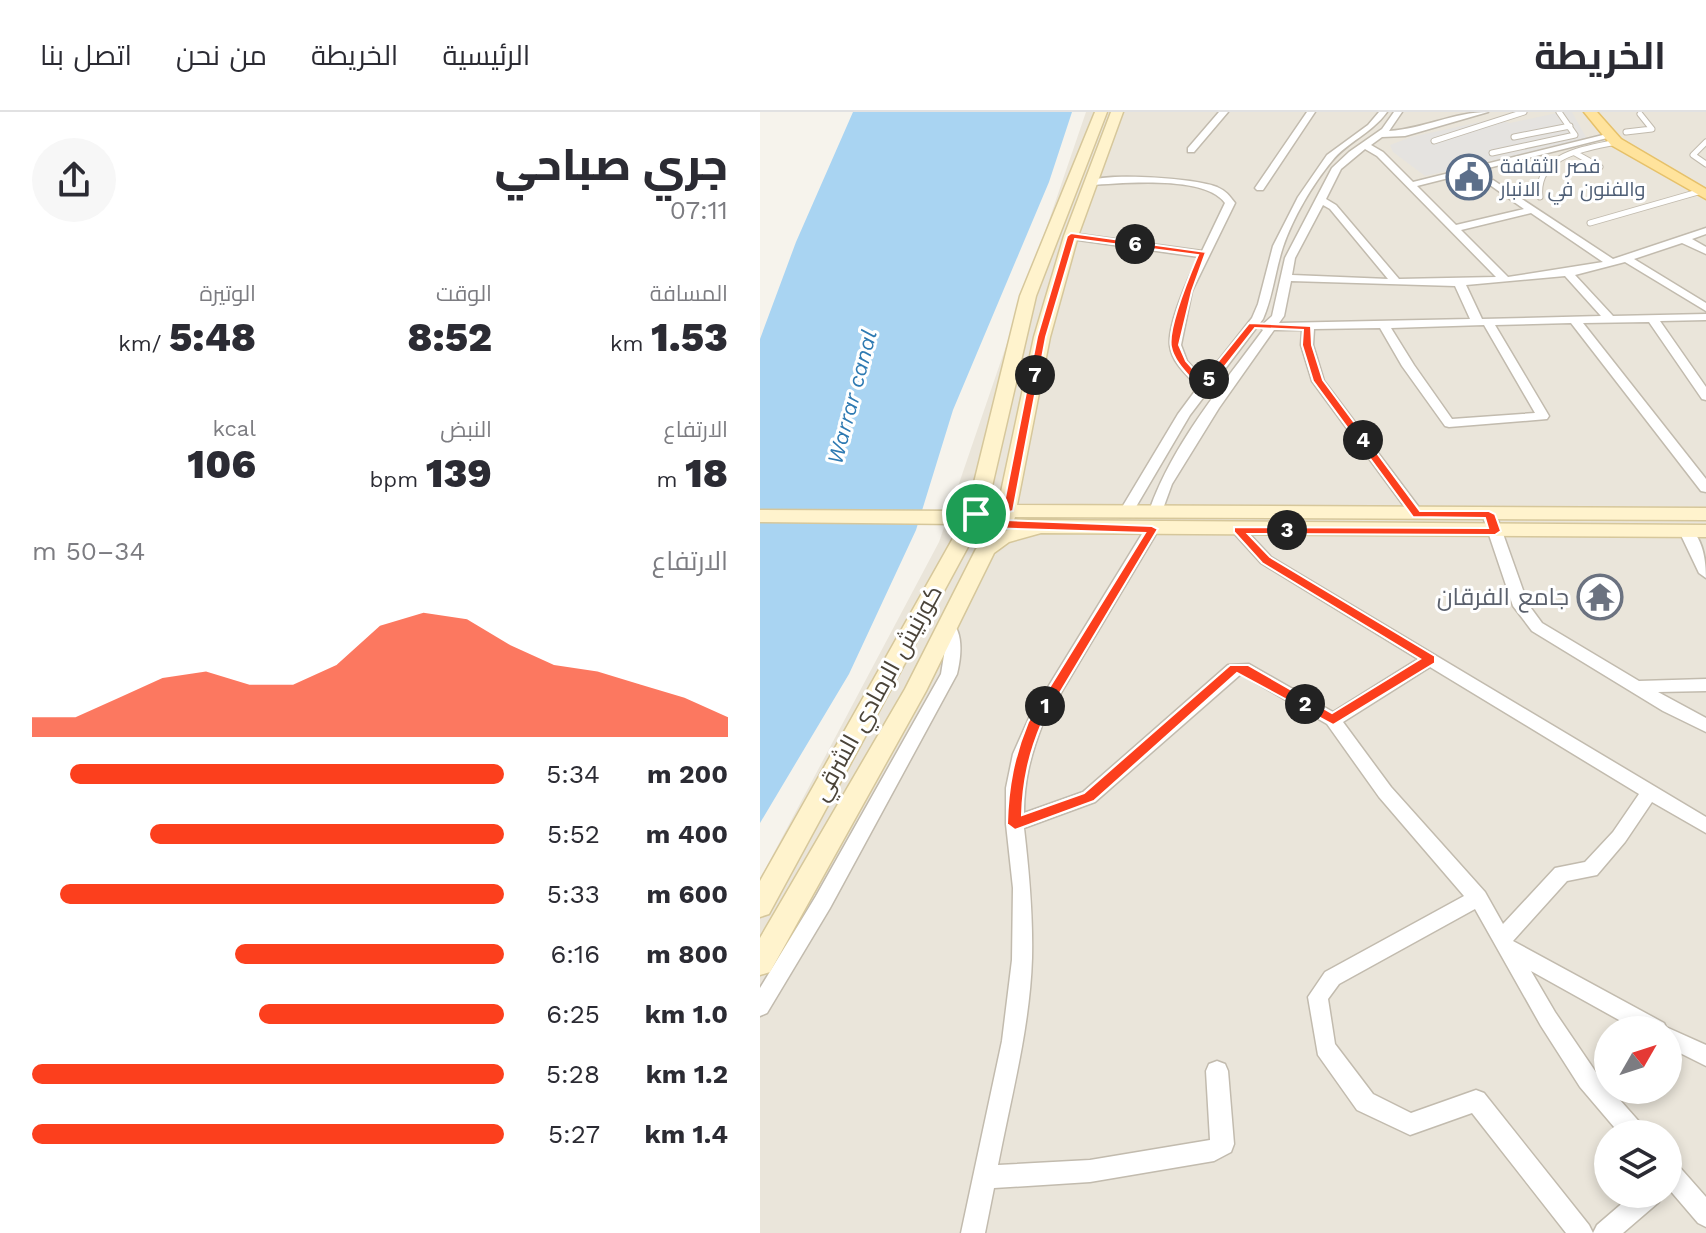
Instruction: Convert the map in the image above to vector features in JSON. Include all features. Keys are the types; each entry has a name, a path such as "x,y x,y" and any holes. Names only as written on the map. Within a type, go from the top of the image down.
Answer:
{"main road":[{"name":"كورنيش الرمادي الشرقي","path":"1006,518 1042,337 1071,236 1091,182 1101,112"},
{"name":"كورنيش الرمادي الشرقي","path":"760,906 934,589 969,518 1028,296 1097,146 1117,112"},
{"path":"1590,112 1703,191"},
{"path":"1014,484 1017,495 1050,519 1125,514 1154,522 1238,530 1706,514"},
{"path":"760,516 1154,522 1417,514 1492,523 1696,531"},
{"name":"كورنيش الرمادي الشرقي","path":"760,963 915,691 986,549 1009,535 1050,519"},
{"path":"934,589 963,592"}],"street":[{"path":"1191,150 1224,112"},
{"path":"1260,188 1311,112"},
{"path":"1125,514 1165,444 1264,304 1278,246 1303,197 1330,157 1375,123 1383,112"},
{"path":"973,1233 1012,1041 1022,960 1022,888 1015,824 1015,788 1022,754 1035,722 1154,522 1160,494 1173,471 1280,311 1285,278 1295,248 1319,199 1341,163 1380,135 1394,122 1398,112"},
{"path":"1364,132 1380,135 1411,132 1484,112"},
{"path":"1411,185 1618,133"},
{"path":"1365,145 1377,152 1504,279"},
{"path":"1091,182 1145,180 1222,189 1229,195 1230,203 1187,291 1175,345 1182,362 1204,386"},
{"path":"1493,183 1611,263"},
{"path":"1319,199 1333,207 1396,282"},
{"path":"1455,228 1531,210"},
{"path":"1285,278 1458,281 1568,273 1611,263 1706,231"},
{"path":"1071,236 1203,254"},
{"path":"1683,239 1706,251"},
{"path":"1625,258 1706,308"},
{"path":"1568,273 1611,320"},
{"path":"1384,325 1408,366 1449,423 1543,416 1458,281"},
{"path":"1252,325 1308,328 1706,317"},
{"path":"1653,319 1706,396"},
{"path":"1575,321 1706,488"},
{"path":"1308,328 1307,345 1318,381 1417,514"},
{"path":"1492,523 1521,606 1537,627 1706,726"},
{"path":"1238,530 1266,560 1706,826"},
{"path":"1696,531 1706,573"},
{"path":"760,1006 823,902 949,674 953,640 947,625"},
{"path":"1333,720 1430,659"},
{"path":"1015,824 1089,797 1234,669 1243,668 1333,720 1385,792 1478,898 1588,1080 1623,1120"},
{"path":"1636,687 1706,685"},
{"path":"1504,943 1562,874 1590,869 1619,837 1649,793"},
{"path":"1478,898 1332,978 1318,997 1325,1048 1365,1102 1410,1124 1476,1101 1581,1233"},
{"path":"1504,943 1632,1016"},
{"path":"1682,1043 1706,1056"},
{"path":"986,1177 1090,1171 1214,1150 1223,1144 1217,1071"},
{"path":"1682,1190 1706,1215"},
{"path":"1605,1233 1634,1208"}],"lane":[{"path":"1434,141 1524,112"},
{"path":"1492,153 1571,137 1576,133 1559,112"},
{"path":"1540,197 1536,186 1540,172 1618,133 1652,129 1640,114"},
{"path":"1514,137 1570,126"},
{"path":"1706,142 1693,155 1706,164"},
{"path":"1575,153 1600,167"},
{"path":"1590,223 1703,191"}],"shaded area":[{"path":"1086,112 1706,112 1706,1233 760,1233 760,879 939,542"},
{"path":"1572,112 1587,139 1425,176 1393,152 1390,145 1411,137 1494,119 1510,123"}],"water":[{"name":"Warrar canal","path":"853,112 1072,112 1049,182 953,410 916,530 849,674 760,823 760,339 796,242"}],"place":[{"name":"فصر الثقافة والفنون في الانبار","path":"1469,177"},
{"name":"جامع الفرقان","path":"1600,597"}],"route":[{"path":"1071,236 1203,254 1187,291 1175,345 1182,362 1204,386 1252,325 1308,328 1307,345 1318,381 1417,514 1489,514 1495,531 1238,530 1266,560 1430,659 1333,720 1243,668 1234,669 1089,797 1015,824 1015,788 1022,754 1035,722 1152,529 987,524 973,522 976,514 1008,511 1042,337 1071,236"}]}
